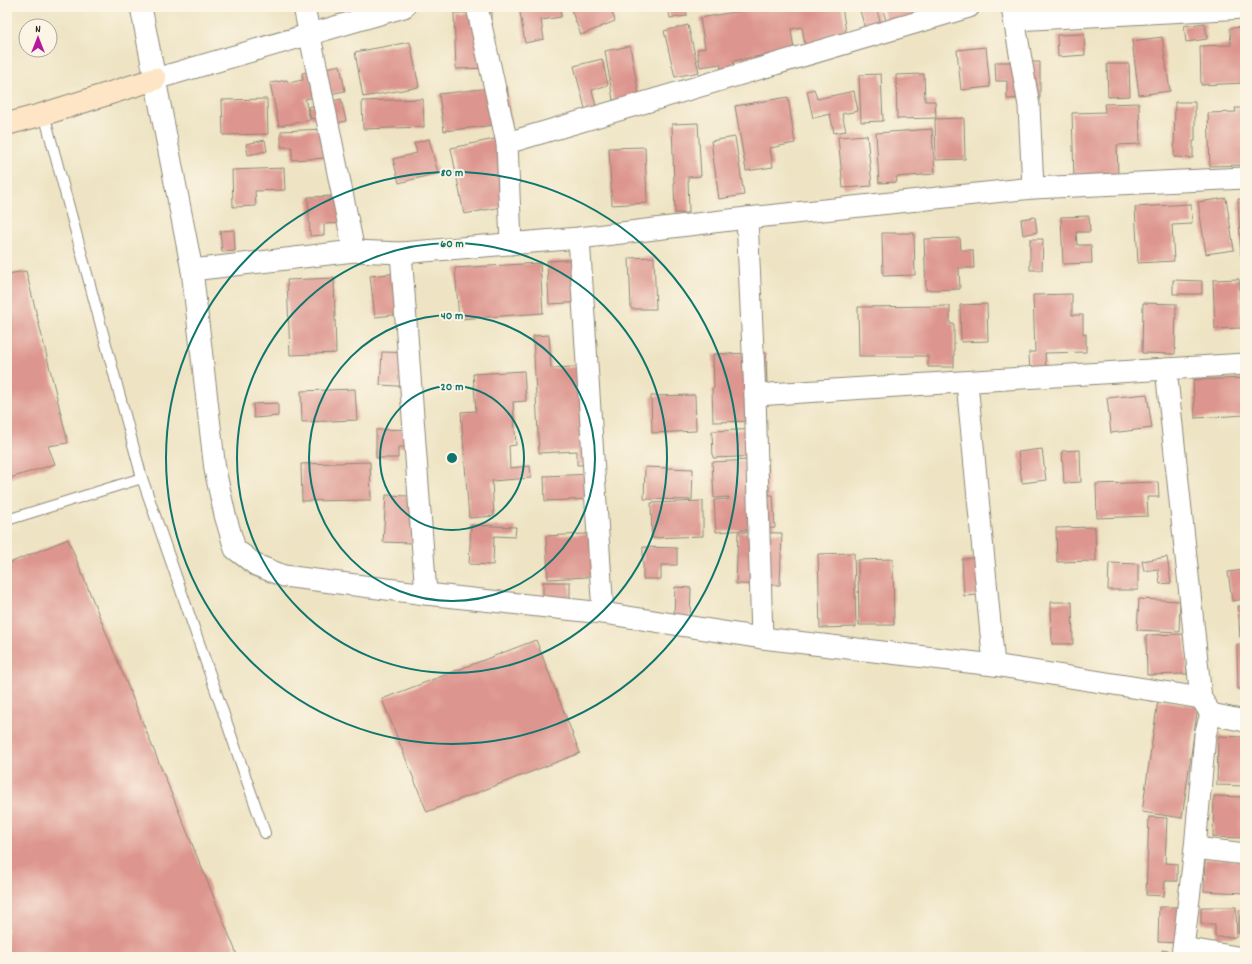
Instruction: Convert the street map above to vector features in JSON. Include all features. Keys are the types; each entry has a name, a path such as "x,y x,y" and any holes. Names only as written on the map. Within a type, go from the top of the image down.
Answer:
{"street":[{"path":"141,7 192,270 215,470 225,515 235,549 256,565 284,576 426,594 603,613 762,638 994,666 1206,706 1245,721"},
{"path":"304,7 354,252"},
{"path":"7,124 155,79 404,7"},
{"path":"477,7 507,143 511,244"},
{"path":"507,143 969,7"},
{"path":"1033,188 1029,106 1013,13 1245,8"},
{"path":"192,270 354,252 401,253 579,238 748,218 1033,188 1245,178"},
{"path":"748,218 756,395 762,638"},
{"path":"579,238 603,613"},
{"path":"401,253 426,594"},
{"path":"756,395 967,383 1245,364"},
{"path":"1166,369 1206,706 1205,735 1195,848 1182,953 1238,957"},
{"path":"967,383 994,666"},
{"path":"1195,848 1245,854"}],"lane":[{"path":"44,114 142,478 265,833"},
{"path":"7,520 142,478"}],"building":[{"path":"519,7 560,7 561,17 541,20 544,39 525,43"},
{"path":"570,7 610,7 615,21 581,35"},
{"path":"668,7 686,7 687,16 670,18"},
{"path":"762,7 842,7 847,38 805,45 802,27 791,29 794,50 733,61 735,78 723,80 720,64 700,67 697,49 705,48 700,18"},
{"path":"859,7 876,7 882,28 866,32"},
{"path":"882,7 921,7 925,20 889,31"},
{"path":"492,12 493,68 456,69 454,13"},
{"path":"1205,23 1207,39 1186,42 1184,26"},
{"path":"688,25 699,72 675,77 664,31"},
{"path":"1245,27 1245,83 1201,85 1200,46 1231,45 1230,28"},
{"path":"1084,34 1085,55 1058,57 1057,35"},
{"path":"1162,37 1170,91 1139,95 1132,41"},
{"path":"410,42 419,87 363,97 355,52"},
{"path":"630,46 639,95 613,100 605,51"},
{"path":"986,47 990,87 961,90 957,50"},
{"path":"602,59 608,85 592,90 597,110 586,112 574,66"},
{"path":"995,62 1040,62 1040,98 1007,99 1007,81 996,81"},
{"path":"1107,64 1129,64 1130,96 1108,97"},
{"path":"340,65 345,91 305,99 310,120 279,126 270,83 287,80 288,83 303,80 302,73"},
{"path":"881,74 883,121 861,122 859,75"},
{"path":"924,74 925,101 935,101 936,118 897,119 896,75"},
{"path":"507,86 511,123 444,131 439,94"},
{"path":"814,89 817,99 854,91 858,111 842,114 846,131 834,133 830,114 813,118 807,91"},
{"path":"788,97 795,143 770,148 773,167 746,171 735,106"},
{"path":"267,99 268,134 223,135 222,100"},
{"path":"341,99 346,121 324,126 321,117 311,119 308,107"},
{"path":"423,99 424,127 363,129 362,101"},
{"path":"1175,102 1195,102 1195,141 1193,141 1193,158 1174,157"},
{"path":"1139,103 1140,144 1117,145 1118,176 1074,178 1072,113 1105,112 1104,104"},
{"path":"1235,108 1245,108 1245,165 1210,166 1208,113 1236,112"},
{"path":"964,118 965,159 936,160 935,119"},
{"path":"698,123 701,176 688,177 689,213 675,213 672,124"},
{"path":"325,129 326,158 292,160 292,147 281,147 281,131"},
{"path":"932,129 935,174 896,177 897,182 879,183 876,133"},
{"path":"867,135 872,186 843,188 838,137"},
{"path":"504,137 517,204 464,214 451,148"},
{"path":"735,137 744,195 719,199 711,141"},
{"path":"429,139 438,173 399,183 393,159 417,153 414,143"},
{"path":"265,140 267,151 248,155 246,144"},
{"path":"645,147 647,203 612,205 609,148"},
{"path":"284,168 285,190 255,191 256,206 233,207 232,170"},
{"path":"338,196 350,223 324,224 324,235 310,236 308,197"},
{"path":"1226,198 1234,250 1206,254 1198,202"},
{"path":"1238,199 1245,199 1245,256 1241,256"},
{"path":"1191,204 1192,224 1172,225 1174,261 1138,263 1135,207"},
{"path":"1089,216 1090,232 1076,232 1077,245 1091,245 1092,263 1063,264 1061,217"},
{"path":"1035,217 1037,232 1023,235 1021,219"},
{"path":"234,230 235,251 222,252 220,231"},
{"path":"882,233 914,233 915,275 883,276"},
{"path":"960,238 961,250 973,250 974,268 959,268 960,289 926,290 924,239"},
{"path":"1030,239 1043,239 1042,270 1030,270"},
{"path":"654,257 656,309 631,309 629,258"},
{"path":"583,259 586,302 549,304 547,261"},
{"path":"540,263 543,313 459,319 455,268"},
{"path":"26,271 68,443 48,446 55,464 7,479 7,274"},
{"path":"398,273 403,314 375,317 370,276"},
{"path":"334,278 336,353 290,355 287,280"},
{"path":"1239,279 1241,328 1215,329 1213,280"},
{"path":"1173,280 1202,281 1202,294 1173,294"},
{"path":"1072,294 1072,315 1083,315 1083,334 1086,334 1086,352 1045,353 1046,375 1030,376 1029,352 1035,352 1033,295"},
{"path":"1143,303 1176,304 1175,354 1142,353"},
{"path":"987,304 988,341 961,342 960,305"},
{"path":"950,306 950,324 954,324 954,367 928,367 928,356 859,356 858,307"},
{"path":"549,335 551,368 596,366 601,464 577,465 577,451 539,453 533,336"},
{"path":"382,352 416,353 415,387 380,385"},
{"path":"766,353 767,383 759,383 760,421 713,422 713,354"},
{"path":"524,371 526,401 513,402 516,445 509,446 510,468 530,466 531,478 492,481 494,516 469,518 461,412 476,411 473,374"},
{"path":"1245,378 1245,415 1195,418 1193,380"},
{"path":"355,389 357,420 302,422 301,391"},
{"path":"1147,394 1152,428 1111,433 1107,398"},
{"path":"695,395 696,431 652,433 651,396"},
{"path":"278,403 278,416 254,418 253,404"},
{"path":"415,429 416,447 398,447 398,458 376,458 376,430"},
{"path":"762,429 763,456 713,458 712,431"},
{"path":"1042,449 1046,480 1022,483 1018,452"},
{"path":"1080,450 1081,482 1064,483 1062,451"},
{"path":"768,459 769,495 773,495 775,528 716,532 714,500 729,499 729,497 714,498 712,462"},
{"path":"370,462 371,500 302,501 301,464"},
{"path":"645,467 693,469 692,500 644,499"},
{"path":"594,474 595,499 545,501 544,476"},
{"path":"1158,482 1159,497 1147,497 1148,516 1097,518 1096,484"},
{"path":"386,495 429,497 412,543 383,542"},
{"path":"703,501 703,536 652,538 651,503"},
{"path":"471,525 516,527 515,537 494,536 493,565 469,564"},
{"path":"1095,527 1096,561 1057,562 1056,528"},
{"path":"738,532 782,533 780,585 736,584"},
{"path":"604,533 606,576 548,579 546,536"},
{"path":"68,539 238,957 7,957 7,564"},
{"path":"643,547 677,548 677,565 661,565 661,579 643,579"},
{"path":"854,553 856,627 820,628 818,554"},
{"path":"994,557 995,594 964,596 962,559"},
{"path":"1167,557 1171,583 1160,584 1158,569 1144,571 1142,561"},
{"path":"893,559 894,625 859,625 858,560"},
{"path":"1109,563 1138,564 1138,590 1108,590"},
{"path":"1245,570 1245,599 1232,601 1228,572"},
{"path":"543,582 570,582 570,599 543,599"},
{"path":"675,587 691,588 690,618 674,618"},
{"path":"1139,599 1180,601 1179,632 1137,630"},
{"path":"1051,602 1072,602 1073,644 1052,644"},
{"path":"1238,606 1245,606 1245,637 1240,637"},
{"path":"1185,634 1187,674 1147,675 1146,635"},
{"path":"536,640 580,753 427,812 382,699"},
{"path":"1237,644 1245,644 1245,689 1238,689"},
{"path":"1158,700 1198,706 1182,818 1142,812"},
{"path":"1218,736 1245,737 1245,786 1217,785"},
{"path":"1214,796 1245,797 1245,838 1213,837"},
{"path":"1149,817 1167,818 1165,863 1177,864 1177,881 1165,881 1164,896 1146,895"},
{"path":"1205,859 1245,861 1245,893 1204,891"},
{"path":"1159,907 1179,907 1179,943 1158,942"},
{"path":"1201,907 1236,907 1237,937 1215,937 1215,924 1201,924"},
{"path":"1239,910 1245,910 1245,933 1239,933"},
{"path":"1162,950 1173,952 1172,957 1150,957 1150,954 1162,955"}]}
